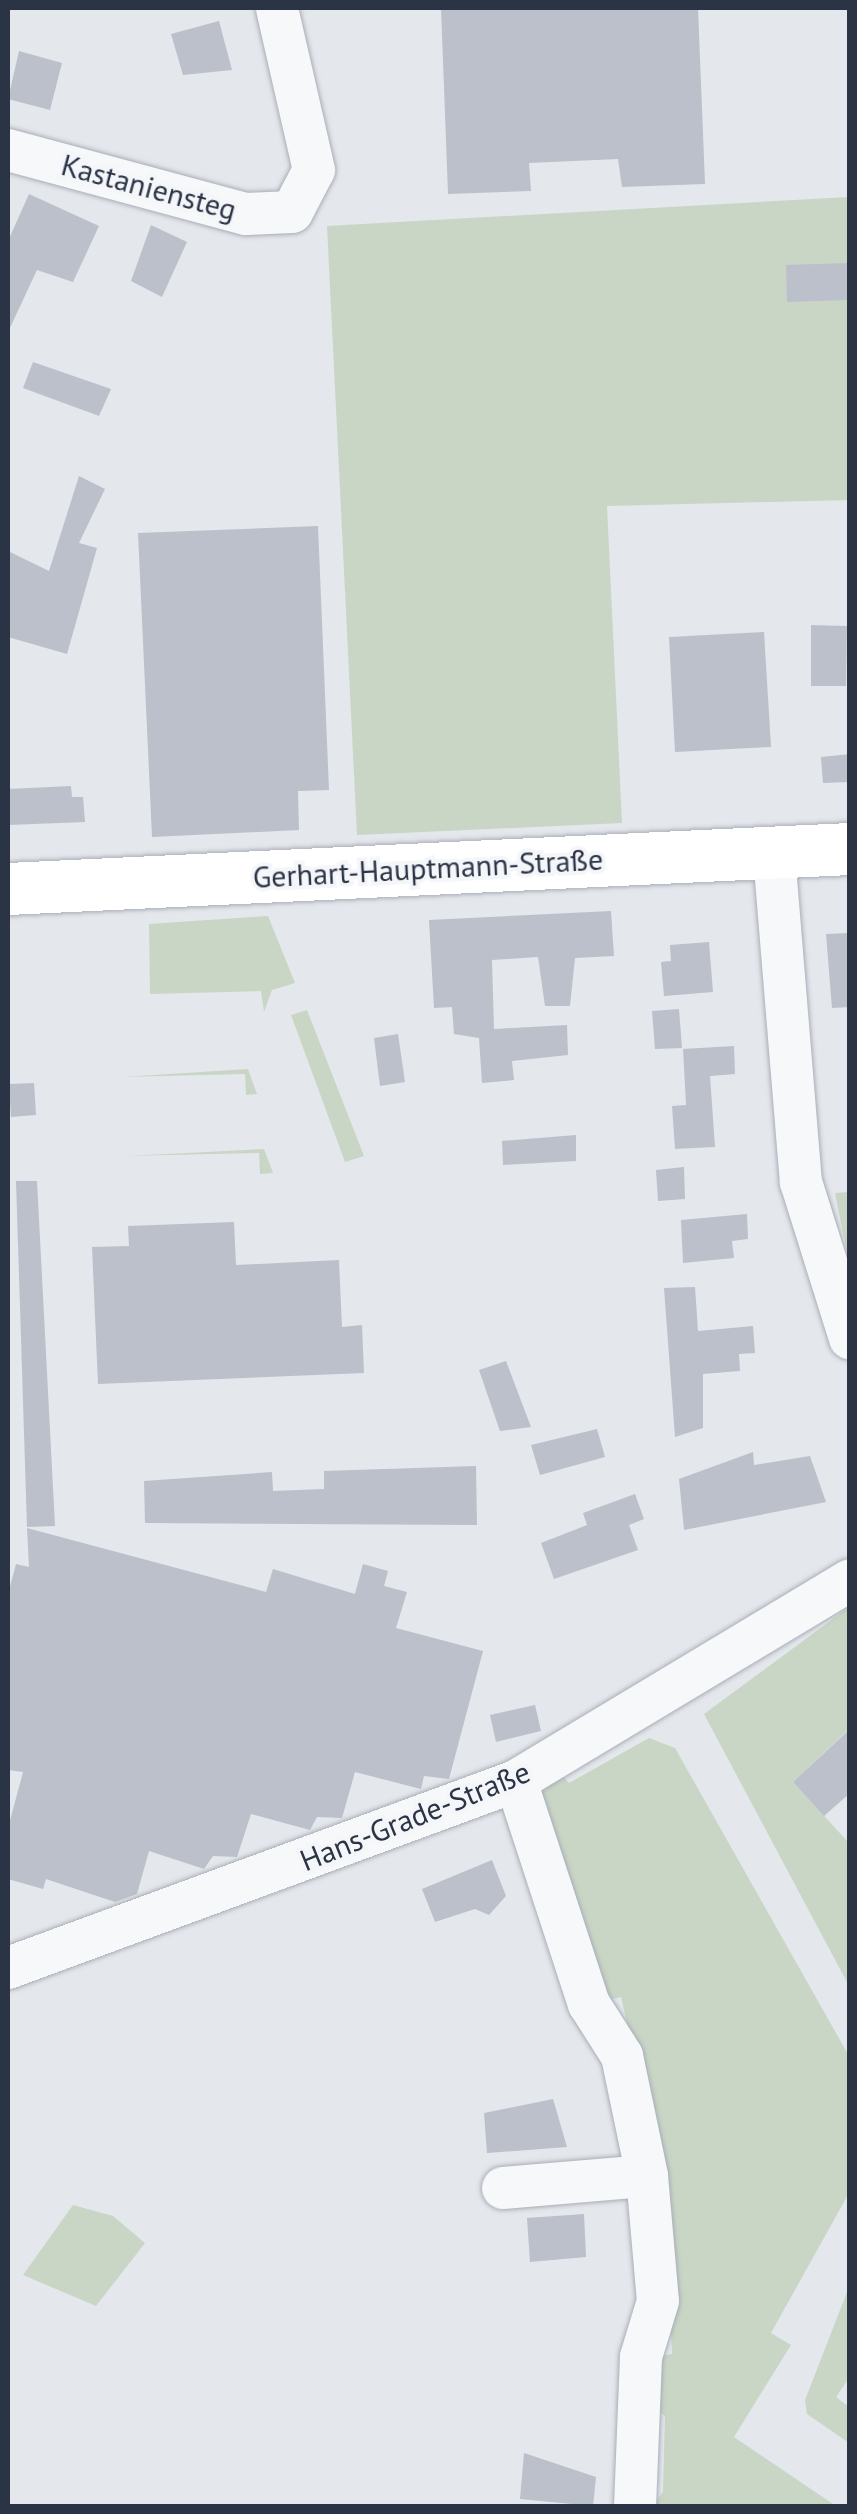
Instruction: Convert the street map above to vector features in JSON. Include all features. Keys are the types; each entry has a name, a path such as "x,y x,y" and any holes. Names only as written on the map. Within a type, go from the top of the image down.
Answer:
{"main road":[{"name":"Gerhart-Hauptmann-Straße","path":"8,889 774,856 850,849"}],"street":[{"name":"Kastaniensteg","path":"8,150 246,214 292,212 314,170 281,24"},
{"path":"774,856 801,1182 850,1338"},
{"name":"Hans-Grade-Straße","path":"8,1968 516,1781 850,1580"},
{"path":"516,1781 589,2004 622,2056 647,2176 658,2301 640,2357 635,2506"},
{"path":"503,2188 647,2176"}],"green space":[{"path":"849,197 849,500 607,506 622,823 357,835 327,226"},
{"path":"268,916 295,983 272,990 264,1012 261,991 150,994 149,924"},
{"path":"307,1010 364,1156 345,1162 291,1015"},
{"path":"248,1069 257,1094 246,1095 245,1074 123,1077"},
{"path":"264,1149 273,1173 260,1174 259,1153 126,1156"},
{"path":"849,1192 849,1263 835,1193"},
{"path":"849,1607 849,1729 793,1782 849,1843 849,1986 704,1714"},
{"path":"649,1738 675,1748 849,2056 849,2193 771,2333 791,2345 734,2437 836,2506 652,2506 663,2492 665,2416 652,2406 653,2357 672,2354 663,2178 621,1997 599,2002 539,1796 560,1773 569,1783"},
{"path":"73,2205 113,2216 145,2243 96,2306 23,2275"},
{"path":"849,2287 849,2378 836,2397 849,2407 849,2443 807,2414 805,2400"}],"building":[{"path":"441,8 698,8 705,184 622,187 618,159 529,163 531,191 448,194"},
{"path":"219,21 232,70 183,75 171,34"},
{"path":"19,51 62,63 50,110 8,99"},
{"path":"29,194 99,226 73,282 37,270 8,332 8,241"},
{"path":"151,225 187,242 162,297 131,281"},
{"path":"848,263 849,300 787,302 786,265"},
{"path":"33,362 111,389 99,416 23,388"},
{"path":"79,476 105,489 79,543 97,548 67,654 8,637 8,551 49,571"},
{"path":"318,526 329,790 298,791 299,830 152,837 138,533"},
{"path":"811,625 847,626 846,686 811,686"},
{"path":"764,632 771,747 675,752 669,637"},
{"path":"850,754 850,782 823,783 821,757"},
{"path":"71,786 72,797 83,797 85,822 8,825 8,789"},
{"path":"611,911 614,956 575,958 570,1006 545,1006 538,957 492,960 494,1029 567,1025 568,1055 512,1061 514,1080 482,1083 479,1038 454,1034 452,1007 434,1008 429,920"},
{"path":"850,933 850,1007 832,1008 826,934"},
{"path":"709,942 713,992 664,996 661,962 671,961 670,945"},
{"path":"679,1009 682,1048 655,1049 652,1011"},
{"path":"398,1034 405,1082 380,1086 374,1038"},
{"path":"734,1046 735,1074 710,1076 715,1147 675,1149 672,1106 686,1105 683,1049"},
{"path":"34,1083 36,1115 11,1117 9,1084"},
{"path":"576,1135 576,1161 503,1165 502,1141"},
{"path":"684,1167 685,1199 658,1201 656,1170"},
{"path":"16,1181 37,1181 55,1526 27,1527"},
{"path":"747,1214 748,1239 732,1241 734,1258 683,1263 681,1220"},
{"path":"234,1222 236,1265 339,1260 342,1327 362,1325 364,1373 98,1384 92,1247 129,1246 128,1226"},
{"path":"695,1287 698,1331 753,1326 755,1353 739,1354 740,1371 703,1374 703,1428 675,1437 664,1288"},
{"path":"506,1361 531,1427 500,1431 479,1370"},
{"path":"597,1429 605,1457 540,1475 531,1445"},
{"path":"753,1452 754,1465 810,1456 826,1502 684,1530 679,1479"},
{"path":"476,1466 477,1525 145,1523 144,1481 272,1472 273,1491 324,1489 324,1471"},
{"path":"635,1494 644,1519 629,1525 638,1550 554,1579 541,1543 587,1525 583,1513"},
{"path":"27,1528 266,1592 273,1569 355,1594 363,1564 388,1571 384,1586 407,1592 396,1628 483,1651 449,1779 424,1776 421,1789 355,1772 342,1818 317,1817 310,1830 251,1814 237,1857 213,1856 204,1869 149,1851 137,1894 115,1902 46,1879 43,1889 8,1879 8,1828 23,1772 8,1770 8,1594 16,1564 29,1567"},
{"path":"535,1705 541,1731 496,1742 490,1715"},
{"path":"850,1729 850,1793 824,1816 793,1782"},
{"path":"492,1860 506,1896 489,1915 475,1909 435,1922 422,1889"},
{"path":"553,2099 567,2147 487,2153 484,2113"},
{"path":"584,2214 586,2257 530,2262 527,2218"},
{"path":"524,2453 596,2477 593,2506 520,2499"}]}
